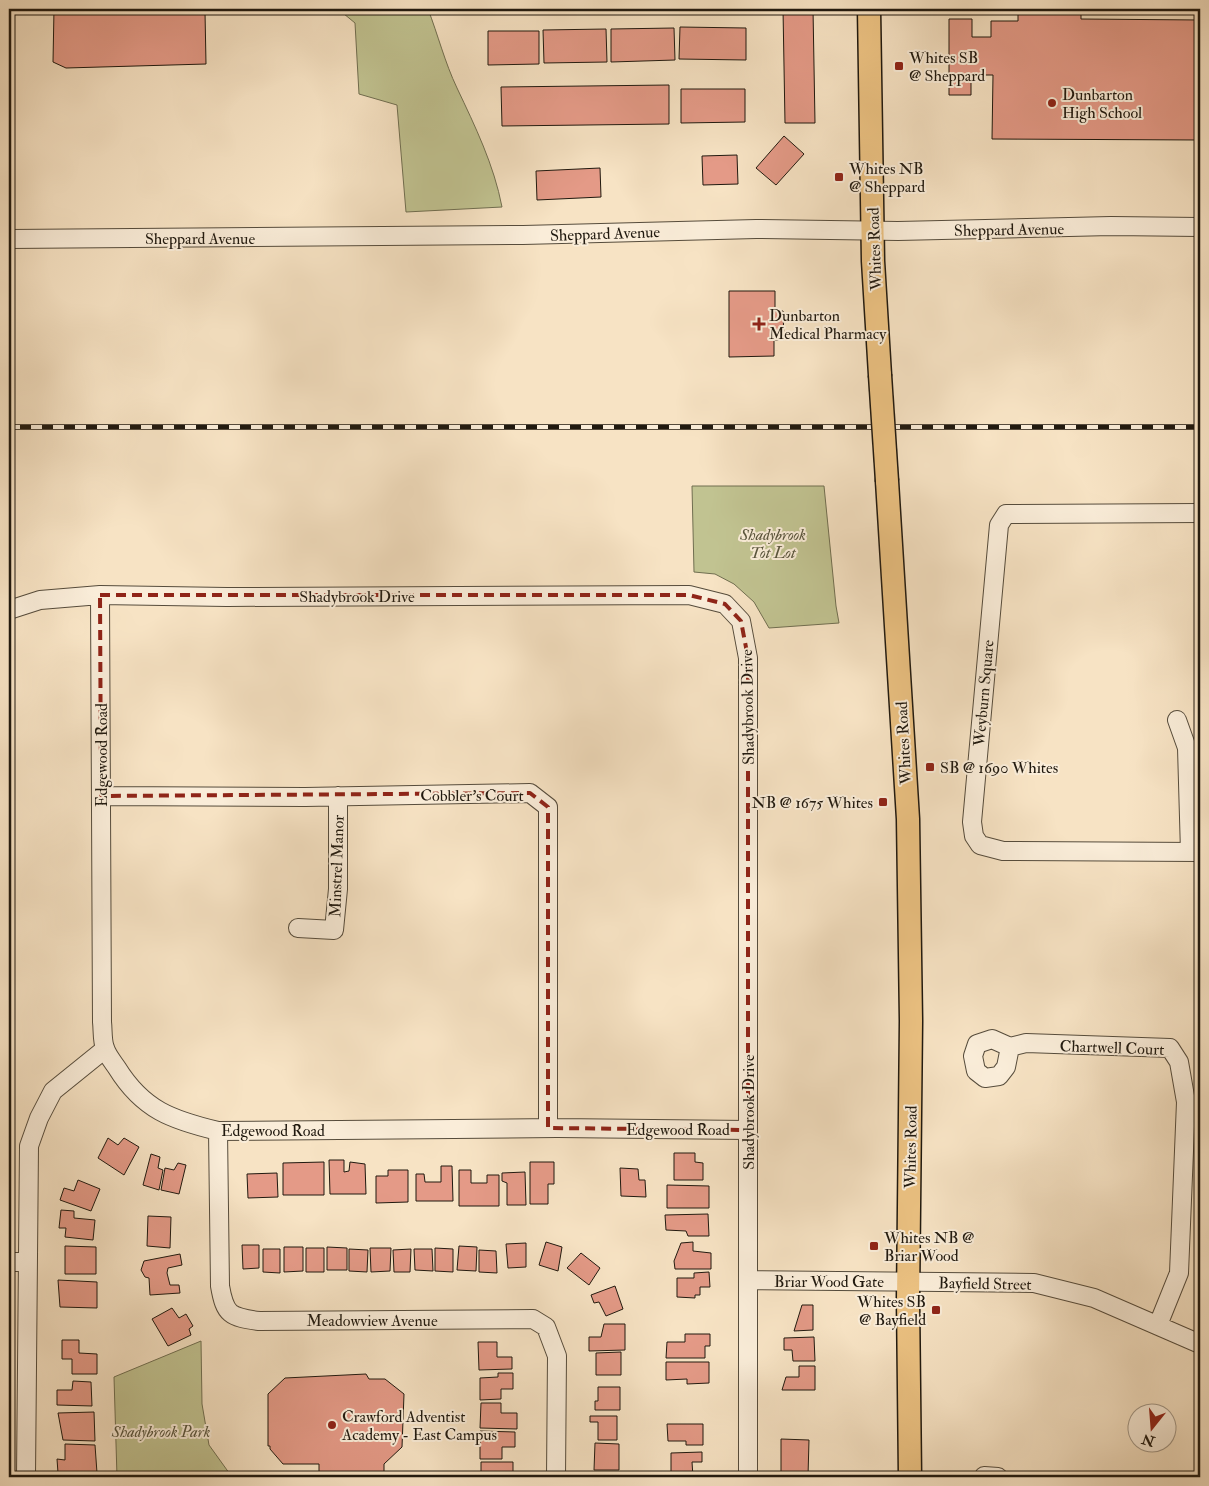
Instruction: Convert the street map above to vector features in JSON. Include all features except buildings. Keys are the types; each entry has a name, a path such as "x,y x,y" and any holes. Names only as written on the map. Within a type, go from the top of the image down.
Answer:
{"main road":[{"name":"Whites Road","path":"869,9 873,231 880,375 908,819 911,1021 908,1281 910,1477"}],"street":[{"name":"Sheppard Avenue","path":"9,239 523,235 756,229 873,231 1111,226 1200,227"},
{"name":"Weyburn Square","path":"1195,852 1003,851 980,845 974,836 972,822 999,525 1006,514 1200,513"},
{"name":"Shadybrook Drive","path":"9,610 40,600 100,595 227,597 689,595 725,604 741,621 748,658 748,1477"},
{"name":"Edgewood Road","path":"100,595 101,1003 105,1049 127,1084 142,1100 166,1115 190,1124 218,1131 548,1128 748,1130"},
{"path":"1177,720 1187,748 1195,852"},
{"name":"Cobbler's Court","path":"101,796 530,794 548,807 548,1128"},
{"name":"Minstrel Manor","path":"298,928 334,930 338,889 338,796"},
{"name":"Chartwell Court","path":"1010,1047 1026,1043 1170,1048 1179,1062 1186,1102 1179,1273 1158,1325"},
{"path":"26,1477 29,1146 39,1118 53,1091 105,1049"},
{"name":"Meadowview Avenue","path":"218,1131 220,1286 223,1305 236,1318 259,1321 533,1319 546,1327 557,1356 556,1477"},
{"path":"9,1262 27,1262"},
{"name":"Briar Wood Gate","path":"749,1280 908,1281"},
{"name":"Bayfield Street","path":"908,1281 1034,1283 1094,1298 1200,1344"},
{"path":"984,1477 998,1477"}],"highlighted area":[{"path":"100,595 689,595 725,604 741,621 748,658 748,1130 548,1128 548,807 530,793 101,796"}],"green space":[{"path":"338,9 428,9 449,69 489,161 502,207 406,212 397,105 359,94 355,23"},
{"name":"Shadybrook Tot Lot","path":"692,486 824,486 839,623 769,628 754,602 734,584 715,574 694,572"},
{"name":"Shadybrook Park","path":"201,1341 202,1404 209,1445 232,1477 117,1477 114,1377"}],"railway":[{"path":"9,427 1200,427"}],"place":[{"name":"Whites SB @ Sheppard","path":"899,66"},
{"name":"Dunbarton High School","path":"1052,103"},
{"name":"Whites NB @ Sheppard","path":"839,177"},
{"name":"Dunbarton Medical Pharmacy","path":"759,324"},
{"name":"SB @ 1690 Whites","path":"930,767"},
{"name":"NB @ 1675 Whites","path":"883,802"},
{"name":"Whites NB @ Briar Wood","path":"874,1246"},
{"name":"Whites SB @ Bayfield","path":"936,1310"},
{"name":"Crawford Adventist Academy - East Campus","path":"332,1425"}]}
